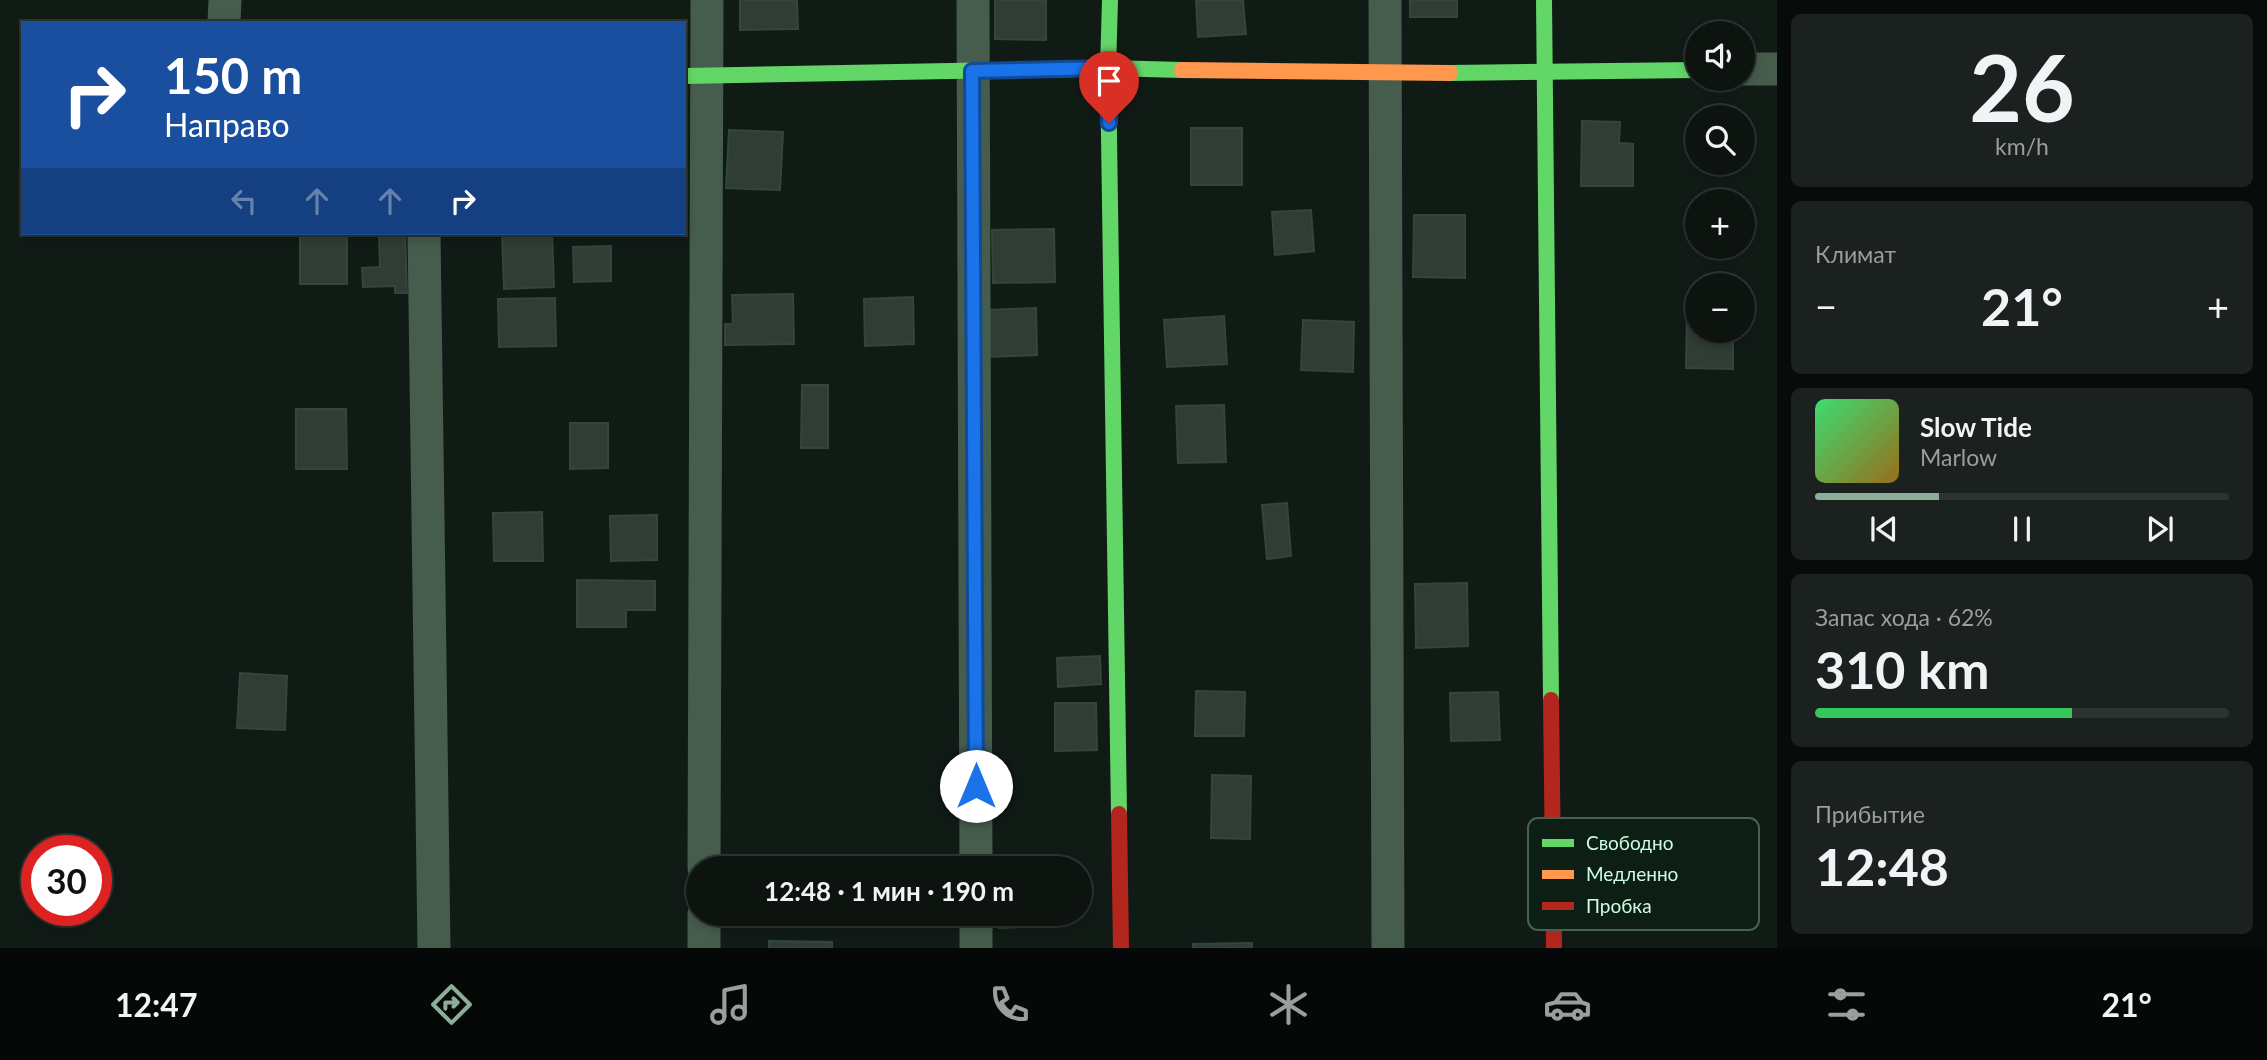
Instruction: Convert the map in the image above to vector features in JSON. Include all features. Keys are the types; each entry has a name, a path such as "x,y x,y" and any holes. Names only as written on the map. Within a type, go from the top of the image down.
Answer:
{"street":[{"path":"223,21 225,0"},
{"path":"704,856 696,76 707,0"},
{"path":"972,0 976,856"},
{"path":"1110,0 1108,68 1121,948"},
{"path":"1385,0 1388,948"},
{"path":"1544,0 1552,818"},
{"path":"696,76 1108,68 1386,74 1685,70"},
{"path":"1755,69 1777,69"},
{"path":"424,235 434,948"},
{"path":"704,926 704,948"},
{"path":"976,926 976,948"},
{"path":"1553,930 1553,948"}],"building":[{"path":"740,0 797,0 798,29 740,30"},
{"path":"995,0 1046,0 1046,40 995,39"},
{"path":"1196,0 1243,0 1246,34 1198,37"},
{"path":"1410,0 1457,0 1457,17 1410,17"},
{"path":"1582,121 1620,122 1619,143 1633,144 1633,186 1581,186"},
{"path":"1191,128 1242,128 1242,185 1191,185"},
{"path":"729,130 783,132 780,190 726,188"},
{"path":"1311,210 1314,251 1275,255 1272,212"},
{"path":"1414,215 1465,215 1465,278 1413,277"},
{"path":"1054,229 1055,282 993,283 992,230"},
{"path":"300,235 347,235 347,284 300,284"},
{"path":"379,235 405,235 407,293 395,293 395,286 363,287 362,268 380,267"},
{"path":"502,235 552,235 554,287 504,289"},
{"path":"611,246 611,281 574,282 573,247"},
{"path":"793,294 794,344 725,345 725,324 733,324 732,295"},
{"path":"913,297 914,344 865,346 864,299"},
{"path":"555,298 556,346 499,347 498,299"},
{"path":"1036,308 1037,355 989,357 987,310"},
{"path":"1224,316 1227,364 1167,367 1164,320"},
{"path":"1303,320 1354,322 1353,372 1301,370"},
{"path":"1686,343 1733,343 1733,369 1686,368"},
{"path":"802,385 828,385 828,448 801,448"},
{"path":"1224,405 1226,462 1178,463 1176,406"},
{"path":"296,409 346,409 347,469 296,469"},
{"path":"570,423 608,423 608,468 570,469"},
{"path":"1287,503 1291,556 1267,559 1262,505"},
{"path":"542,512 543,561 494,561 493,513"},
{"path":"657,515 657,560 611,561 610,516"},
{"path":"577,580 655,581 655,610 626,610 626,627 577,627"},
{"path":"1467,583 1468,646 1416,648 1415,584"},
{"path":"1100,656 1101,684 1058,687 1057,658"},
{"path":"240,673 287,676 285,730 237,728"},
{"path":"1196,691 1245,692 1244,736 1195,736"},
{"path":"1498,692 1500,740 1451,741 1450,693"},
{"path":"1055,703 1096,703 1097,750 1055,751"},
{"path":"1212,775 1251,776 1250,839 1211,838"},
{"path":"999,926 1048,926 999,928"},
{"path":"769,941 832,942 832,948 769,948"},
{"path":"1252,943 1252,948 1193,948 1193,944"}],"traffic: fast":[{"path":"1110,0 1108,68 1119,814"},
{"path":"1544,0 1551,700"},
{"path":"686,76 1108,68 1182,70"},
{"path":"1450,73 1685,70"}],"traffic: slow":[{"path":"1182,70 1450,73"}],"traffic: jam":[{"path":"1551,700 1552,818"},
{"path":"1119,814 1121,948"},
{"path":"1554,930 1554,948"}],"route":[{"path":"976,786 972,71 1108,68 1109,123"}]}
